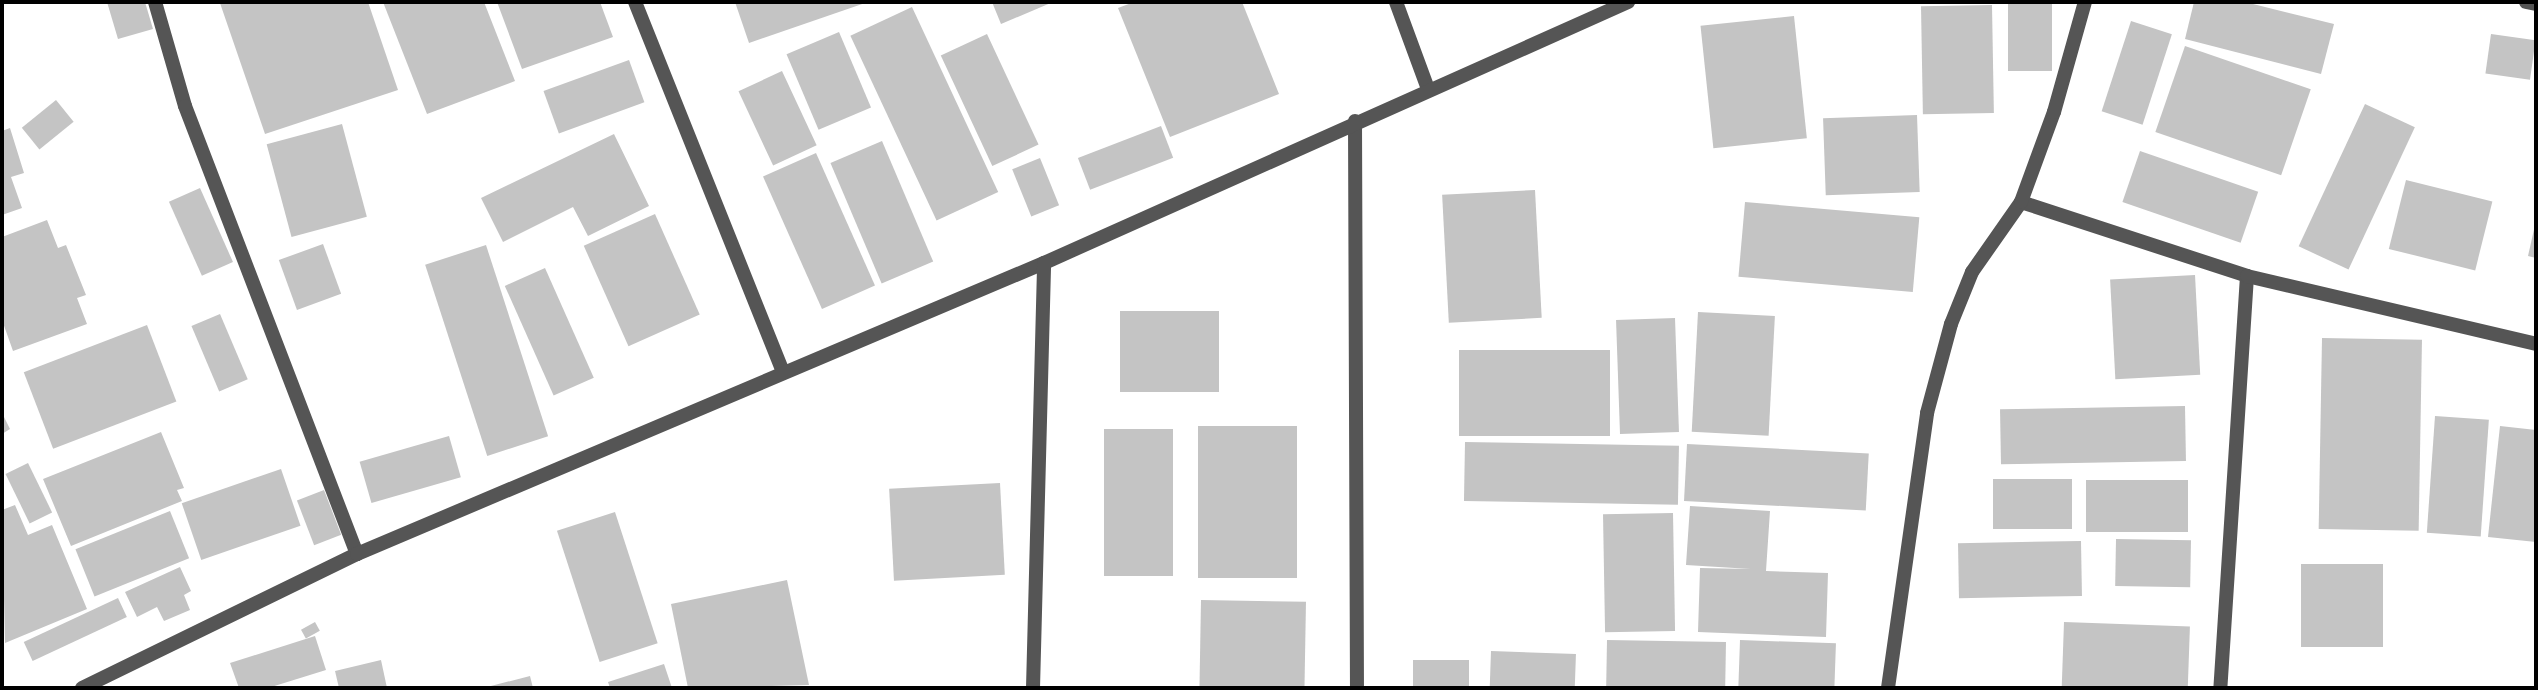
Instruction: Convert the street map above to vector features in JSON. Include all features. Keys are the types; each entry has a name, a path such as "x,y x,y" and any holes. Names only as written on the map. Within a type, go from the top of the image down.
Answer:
{"street":[{"path":"155,2 185,106 357,554"},
{"path":"635,2 783,372"},
{"path":"1396,2 1428,89"},
{"path":"82,688 357,554 1044,263 1355,121 1628,2"},
{"path":"1888,688 1927,413 1951,324 1972,272 2021,202 2054,112 2085,2"},
{"path":"2526,2 2536,4"},
{"path":"1355,121 1357,688"},
{"path":"2021,202 2247,276 2536,344"},
{"path":"1032,688 1044,263"},
{"path":"2220,688 2247,276"}],"building":[{"path":"107,2 145,2 153,29 118,39"},
{"path":"368,2 398,90 265,134 220,3"},
{"path":"383,2 484,2 515,81 427,114"},
{"path":"497,2 600,2 613,37 522,69"},
{"path":"735,2 868,2 749,43"},
{"path":"992,2 1053,2 1001,24"},
{"path":"1134,2 1242,2 1279,94 1170,137 1118,8"},
{"path":"2008,2 2052,2 2052,71 2008,71"},
{"path":"2194,2 2245,2 2334,24 2321,74 2185,39"},
{"path":"1992,5 1994,113 1923,114 1921,6"},
{"path":"912,7 998,192 937,221 850,36"},
{"path":"1794,16 1807,138 1713,148 1701,26"},
{"path":"2131,21 2172,34 2143,125 2102,111"},
{"path":"839,32 871,107 819,130 787,54"},
{"path":"987,34 1039,145 992,166 941,56"},
{"path":"2491,34 2536,40 2530,80 2485,74"},
{"path":"2185,46 2311,89 2281,175 2155,132"},
{"path":"629,60 644,102 559,133 543,91"},
{"path":"782,71 817,145 773,166 738,91"},
{"path":"56,100 74,122 39,149 22,128"},
{"path":"2365,104 2415,127 2348,270 2299,246"},
{"path":"1917,115 1920,192 1826,195 1823,118"},
{"path":"342,124 367,217 292,237 267,144"},
{"path":"1161,126 1173,158 1090,190 1078,158"},
{"path":"10,128 24,173 11,177 22,208 2,215 2,131"},
{"path":"614,134 649,206 588,236 573,207 503,242 481,198"},
{"path":"882,141 933,262 882,283 830,163"},
{"path":"2140,151 2258,192 2241,243 2122,202"},
{"path":"816,153 875,285 822,309 763,177"},
{"path":"1040,158 1059,205 1031,217 1012,169"},
{"path":"2406,180 2492,202 2475,270 2389,249"},
{"path":"200,188 233,262 202,276 169,202"},
{"path":"1535,190 1542,318 1449,323 1442,195"},
{"path":"1745,202 1919,217 1913,292 1738,277"},
{"path":"655,214 700,314 628,346 584,246"},
{"path":"47,220 58,248 66,245 86,295 77,298 87,324 13,351 2,320 2,237"},
{"path":"2536,225 2536,258 2528,256"},
{"path":"323,244 341,294 297,310 279,260"},
{"path":"486,245 548,436 487,456 425,265"},
{"path":"545,268 594,378 554,396 505,286"},
{"path":"2195,275 2200,375 2115,379 2110,279"},
{"path":"1120,311 1219,311 1219,392 1120,392"},
{"path":"1698,312 1775,316 1769,436 1692,432"},
{"path":"220,314 248,379 219,391 191,326"},
{"path":"1675,318 1679,432 1620,434 1616,320"},
{"path":"147,325 176,402 53,449 24,372"},
{"path":"2322,338 2422,340 2419,531 2319,529"},
{"path":"1459,350 1610,350 1610,436 1459,436"},
{"path":"2185,406 2186,461 2001,464 2000,409"},
{"path":"2,413 10,429 2,434"},
{"path":"2435,416 2489,420 2481,536 2427,533"},
{"path":"1198,426 1297,426 1297,578 1198,578"},
{"path":"2500,426 2536,430 2536,542 2488,537"},
{"path":"1104,429 1173,429 1173,576 1104,576"},
{"path":"161,432 184,488 177,490 182,501 71,546 43,479"},
{"path":"449,436 461,477 371,503 360,462"},
{"path":"1465,442 1679,446 1678,505 1464,501"},
{"path":"1687,444 1869,454 1866,510 1684,501"},
{"path":"28,463 52,512 30,523 6,474"},
{"path":"281,469 301,526 201,560 182,503"},
{"path":"1993,479 2072,479 2072,529 1993,529"},
{"path":"2086,480 2188,480 2188,532 2086,532"},
{"path":"1000,483 1005,575 894,581 889,489"},
{"path":"324,490 341,535 314,545 297,500"},
{"path":"15,505 28,535 52,525 87,609 5,643 2,510"},
{"path":"1690,506 1770,511 1766,571 1828,573 1826,637 1698,632 1700,568 1751,569 1686,565"},
{"path":"170,511 189,558 95,596 75,549"},
{"path":"615,512 658,643 600,662 557,531"},
{"path":"1673,513 1675,631 1605,632 1603,514"},
{"path":"2116,539 2191,540 2190,587 2115,586"},
{"path":"2081,541 2082,596 1959,598 1958,543"},
{"path":"2301,564 2383,564 2383,647 2301,647"},
{"path":"180,567 191,591 184,595 190,610 164,621 157,607 137,617 125,592"},
{"path":"787,580 809,685 688,688 671,604"},
{"path":"118,598 127,617 33,661 24,642"},
{"path":"1201,600 1306,602 1304,688 1199,688"},
{"path":"315,622 320,631 306,639 301,630"},
{"path":"2064,622 2190,626 2188,688 2062,688"},
{"path":"315,636 326,670 268,688 239,688 230,663"},
{"path":"1607,640 1726,642 1725,688 1606,688"},
{"path":"1740,640 1836,643 1834,688 1738,688"},
{"path":"1491,651 1576,654 1575,688 1490,688"},
{"path":"381,660 387,688 339,688 335,671"},
{"path":"1413,660 1469,660 1469,688 1413,688"},
{"path":"664,664 672,688 610,688 608,682"},
{"path":"530,676 533,688 487,687"}]}
